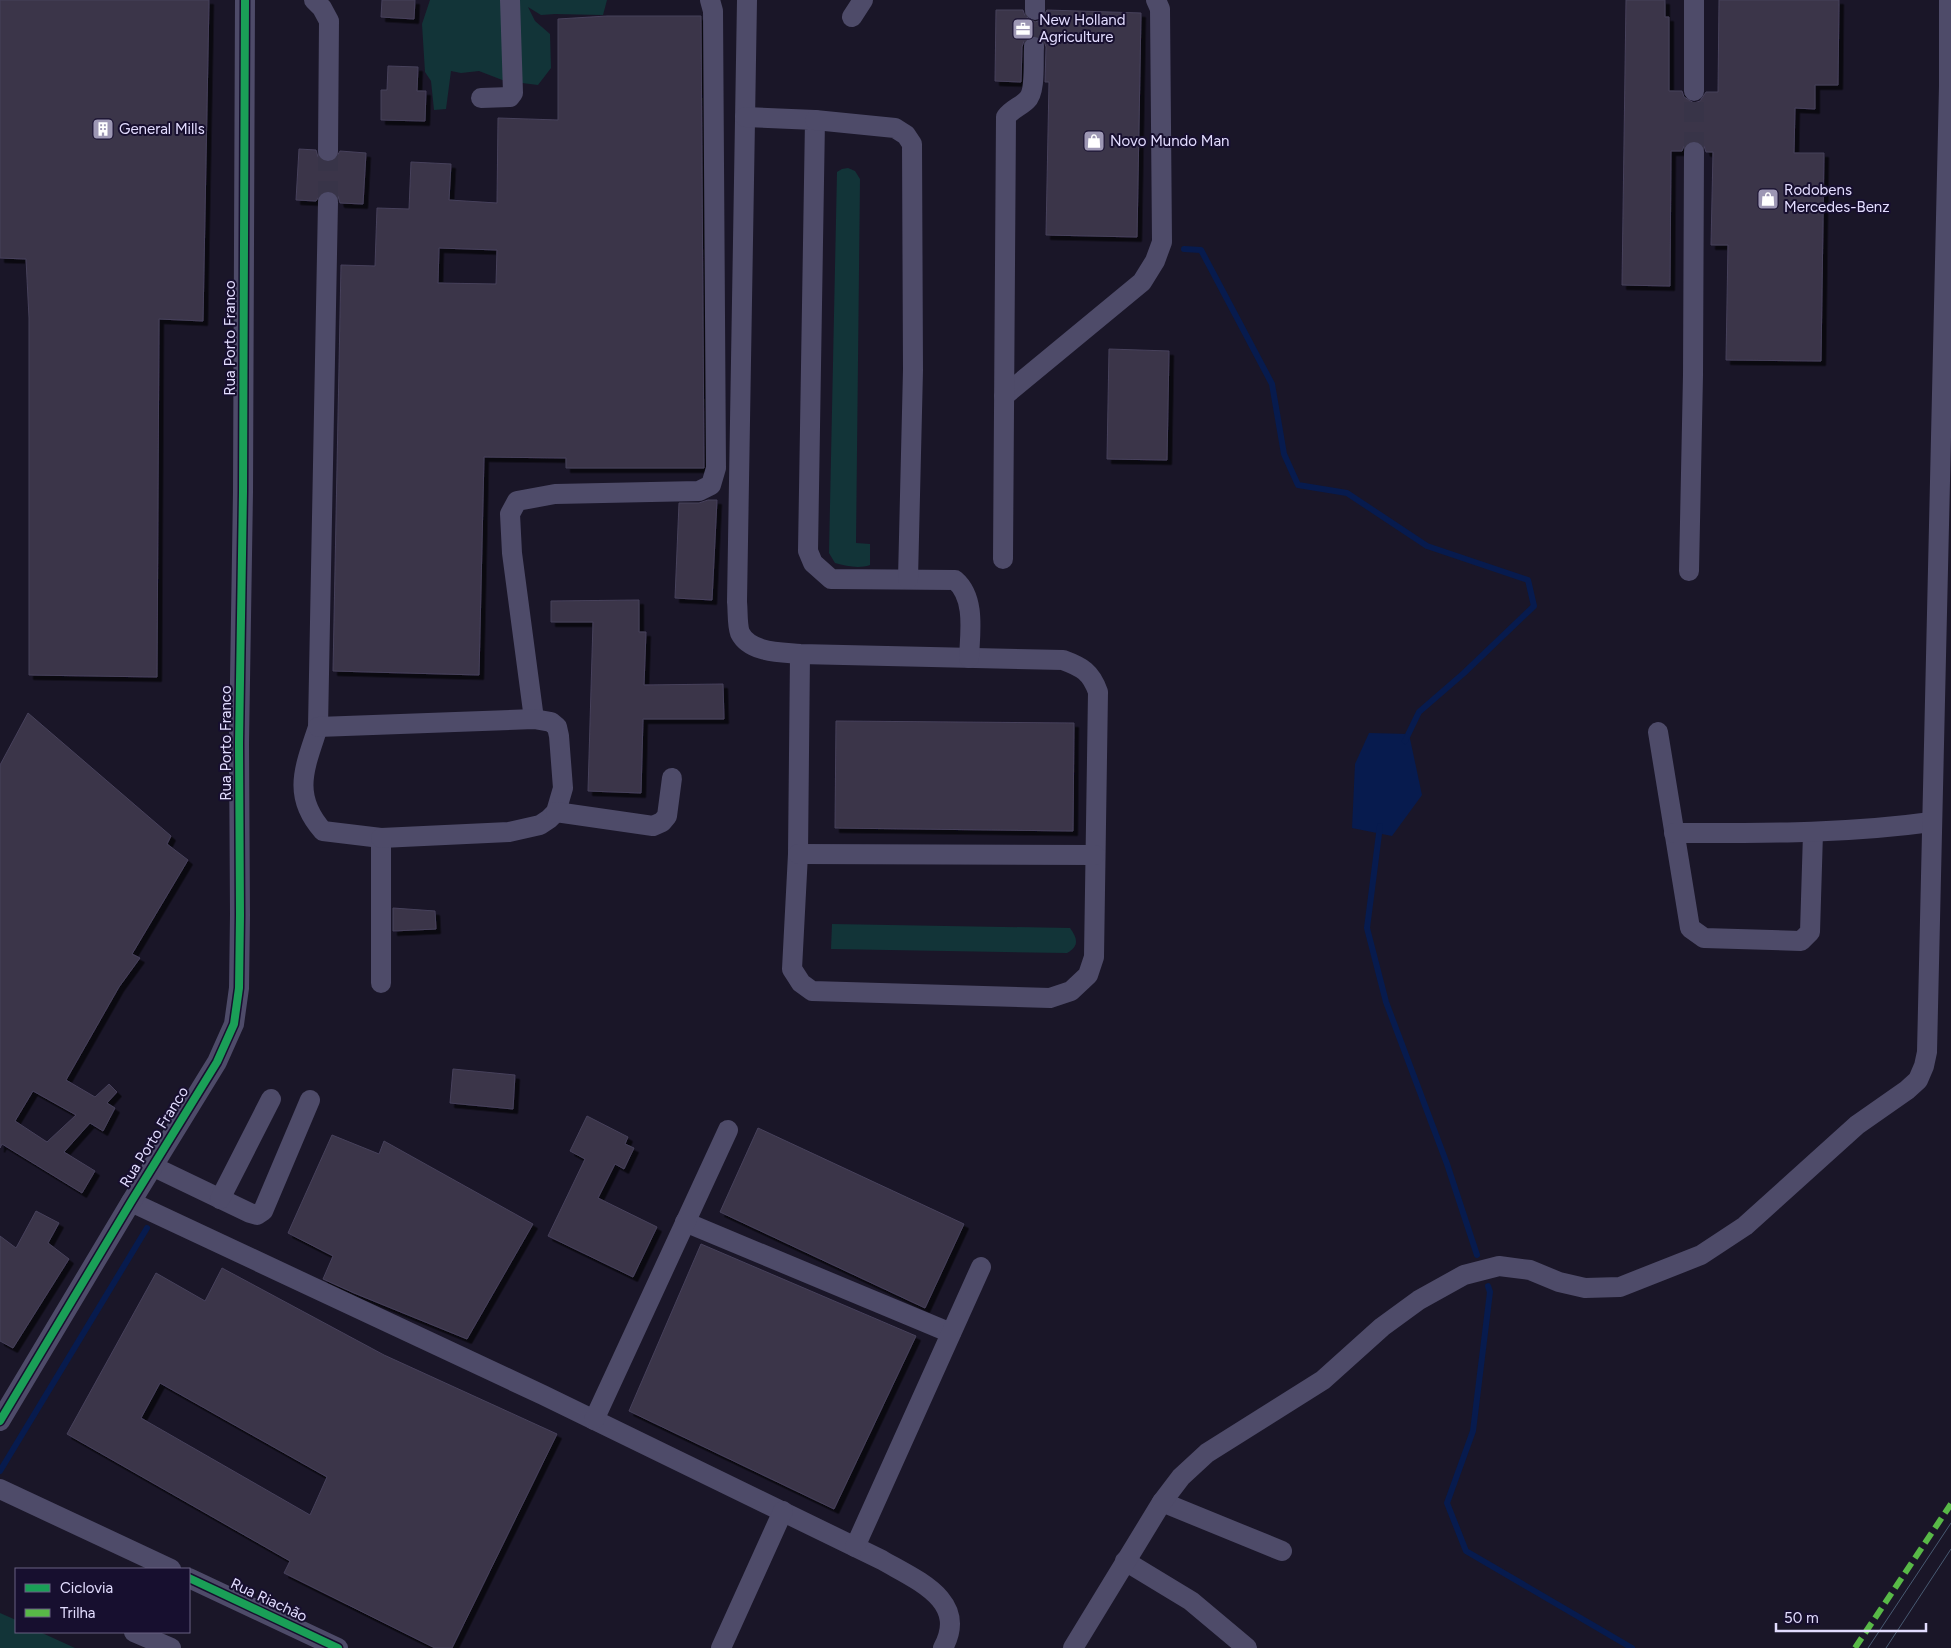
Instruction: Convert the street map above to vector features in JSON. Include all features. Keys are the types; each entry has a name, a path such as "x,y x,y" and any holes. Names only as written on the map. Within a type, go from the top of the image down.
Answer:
{"street":[{"name":"Rua Porto Franco","path":"0,1421 152,1166 217,1062 234,1024 239,988 245,0"},
{"path":"314,0 322,8 330,22 328,151"},
{"path":"480,98 510,97 513,93 510,0"},
{"path":"534,718 512,553 510,514 517,501 555,494 699,491 711,485 716,468 713,10 710,0"},
{"path":"747,0 737,602 740,632 749,642 762,649 800,654 1062,660 1080,666 1094,680 1098,692 1094,957 1088,975 1071,991 1050,998 812,991 801,984 792,969 798,854 800,654"},
{"path":"852,17 863,0"},
{"path":"1004,396 1142,282 1155,260 1162,242 1160,10 1156,0"},
{"path":"1694,0 1694,91"},
{"path":"1073,1648 1162,1502 1182,1477 1207,1453 1323,1380 1382,1326 1440,1287 1464,1275 1499,1266 1530,1270 1558,1282 1585,1288 1620,1286 1701,1255 1745,1226 1857,1125 1907,1090 1918,1080 1927,1052 1931,822 1948,244 1949,0"},
{"path":"1003,559 1006,117 1011,110 1027,101 1032,94 1034,47"},
{"path":"745,117 816,120 895,128 906,135 912,144 913,370 908,579"},
{"path":"816,120 808,551 814,563 831,578 955,580 962,586 970,612 970,658"},
{"path":"1689,571 1693,375 1694,152"},
{"path":"318,726 534,718 551,722 557,728 559,736 563,788 556,812 540,826 509,832 381,838 323,831 312,818 306,804 303,774 318,726 328,202"},
{"path":"1658,732 1690,928 1704,938 1801,941 1810,932 1813,833"},
{"path":"556,812 653,826 662,822 667,816 672,778"},
{"path":"1674,833 1813,833 1881,829 1931,822"},
{"path":"380,983 381,838"},
{"path":"798,854 1095,855"},
{"path":"220,1199 271,1099"},
{"path":"152,1166 257,1215 263,1211 310,1100"},
{"path":"594,1420 728,1130"},
{"path":"131,1202 594,1420 783,1511 923,1583 942,1599 951,1616 947,1641 943,1648"},
{"path":"685,1222 951,1333"},
{"path":"855,1547 981,1267"},
{"path":"0,1489 168,1568"},
{"path":"1162,1502 1282,1551"},
{"path":"721,1648 783,1511"},
{"path":"1125,1561 1191,1601 1247,1648"},
{"name":"Rua Riachão","path":"190,1578 338,1648"},
{"path":"136,1633 171,1648"}],"green space":[{"path":"430,0 607,0 603,15 541,15 528,7 535,21 550,34 551,68 538,85 505,81 479,71 461,73 451,71 446,109 434,110 431,81 425,72 422,24"},
{"path":"848,168 855,171 860,179 856,543 870,544 870,565 861,567 835,563 829,553 837,172"},
{"path":"832,924 1070,928 1076,942 1074,948 1067,953 831,949"},
{"path":"0,1613 15,1620 15,1633 42,1633 75,1648 0,1648"}],"water":[{"path":"1369,733 1409,734 1422,795 1392,836 1352,828 1355,764"}],"building":[{"path":"0,0 209,0 203,321 159,319 157,677 29,675 29,318 26,259 0,258"},
{"path":"382,0 415,0 414,19 381,17"},
{"name":"Rodobens Mercedes-Benz","path":"1626,0 1665,0 1665,17 1669,17 1669,91 1682,91 1684,97 1694,103 1700,101 1706,92 1718,92 1719,0 1839,0 1838,85 1815,85 1815,109 1795,108 1794,153 1824,153 1821,361 1726,360 1728,245 1711,245 1713,152 1706,152 1700,142 1689,142 1682,151 1671,151 1670,286 1622,285"},
{"name":"Novo Mundo Man","path":"996,10 1023,10 1025,16 1035,22 1041,20 1047,10 1141,13 1137,237 1046,235 1049,82 1045,82 1046,47 1040,37 1034,35 1028,37 1022,47 1021,82 995,81"},
{"path":"607,16 701,16 704,468 566,468 566,458 484,457 479,675 333,671 341,265 375,266 377,208 409,209 411,162 451,164 449,200 497,203 498,118 558,120 558,19","holes":["439,248 497,250 496,284 438,283"]},
{"path":"388,66 418,67 417,91 426,91 425,121 381,120 381,90 387,90"},
{"path":"299,149 316,150 318,157 327,163 334,161 340,151 366,153 363,204 340,203 338,196 329,190 322,192 316,201 296,200"},
{"path":"1109,349 1169,351 1167,460 1107,459"},
{"path":"717,500 712,600 675,598 679,503 699,503"},
{"path":"639,600 639,632 646,632 644,685 723,684 724,719 643,719 641,793 588,791 593,622 551,622 551,601"},
{"path":"28,713 171,836 167,844 188,860 132,954 140,958 119,987 66,1080 95,1097 109,1084 117,1092 107,1103 115,1108 103,1131 90,1123 64,1152 95,1171 82,1193 2,1144 0,1148 0,765","holes":["33,1091 76,1115 47,1142 15,1121"]},
{"path":"836,721 1074,723 1073,831 835,828"},
{"path":"393,908 435,911 436,929 393,931"},
{"path":"453,1069 515,1075 513,1109 450,1103"},
{"path":"587,1116 628,1137 625,1144 634,1148 624,1169 615,1164 598,1198 657,1227 633,1277 548,1236 585,1159 570,1151"},
{"path":"758,1128 964,1224 925,1308 720,1212"},
{"path":"332,1135 379,1154 384,1141 533,1224 467,1339 323,1279 333,1256 288,1233"},
{"path":"36,1211 59,1223 48,1243 69,1259 13,1348 0,1341 0,1236 16,1248"},
{"path":"701,1244 916,1336 834,1509 629,1411"},
{"path":"222,1268 384,1355 557,1434 452,1648 435,1648 284,1573 290,1561 67,1434 156,1273 205,1301","holes":["160,1383 327,1477 310,1515 141,1418"]}],"waterway":[{"path":"1184,249 1201,250 1272,384 1284,454 1298,485 1347,493 1427,546 1528,580 1534,606 1464,673 1419,712 1405,741"},
{"path":"1380,826 1367,928 1386,1002 1447,1164 1477,1255"},
{"path":"0,1471 147,1228"},
{"path":"1488,1286 1490,1292 1473,1431 1447,1503 1466,1551 1632,1648"}],"tunnel":[{"path":"1034,47 1035,10"},
{"path":"1694,91 1694,152"},
{"path":"328,151 328,202"}],"tram line":[{"path":"1868,1648 1951,1523"},
{"path":"1886,1648 1951,1549"}],"marked path":[{"path":"1855,1648 1951,1504"}],"cycle path":[{"path":"0,1421 217,1062 234,1024 239,988 240,915 239,743 243,492 245,0"},
{"path":"190,1578 338,1648"}],"place":[{"name":"New Holland Agriculture","path":"1023,29"},
{"name":"General Mills","path":"103,129"},
{"name":"Novo Mundo Man","path":"1094,141"},
{"name":"Rodobens Mercedes-Benz","path":"1768,199"}]}
